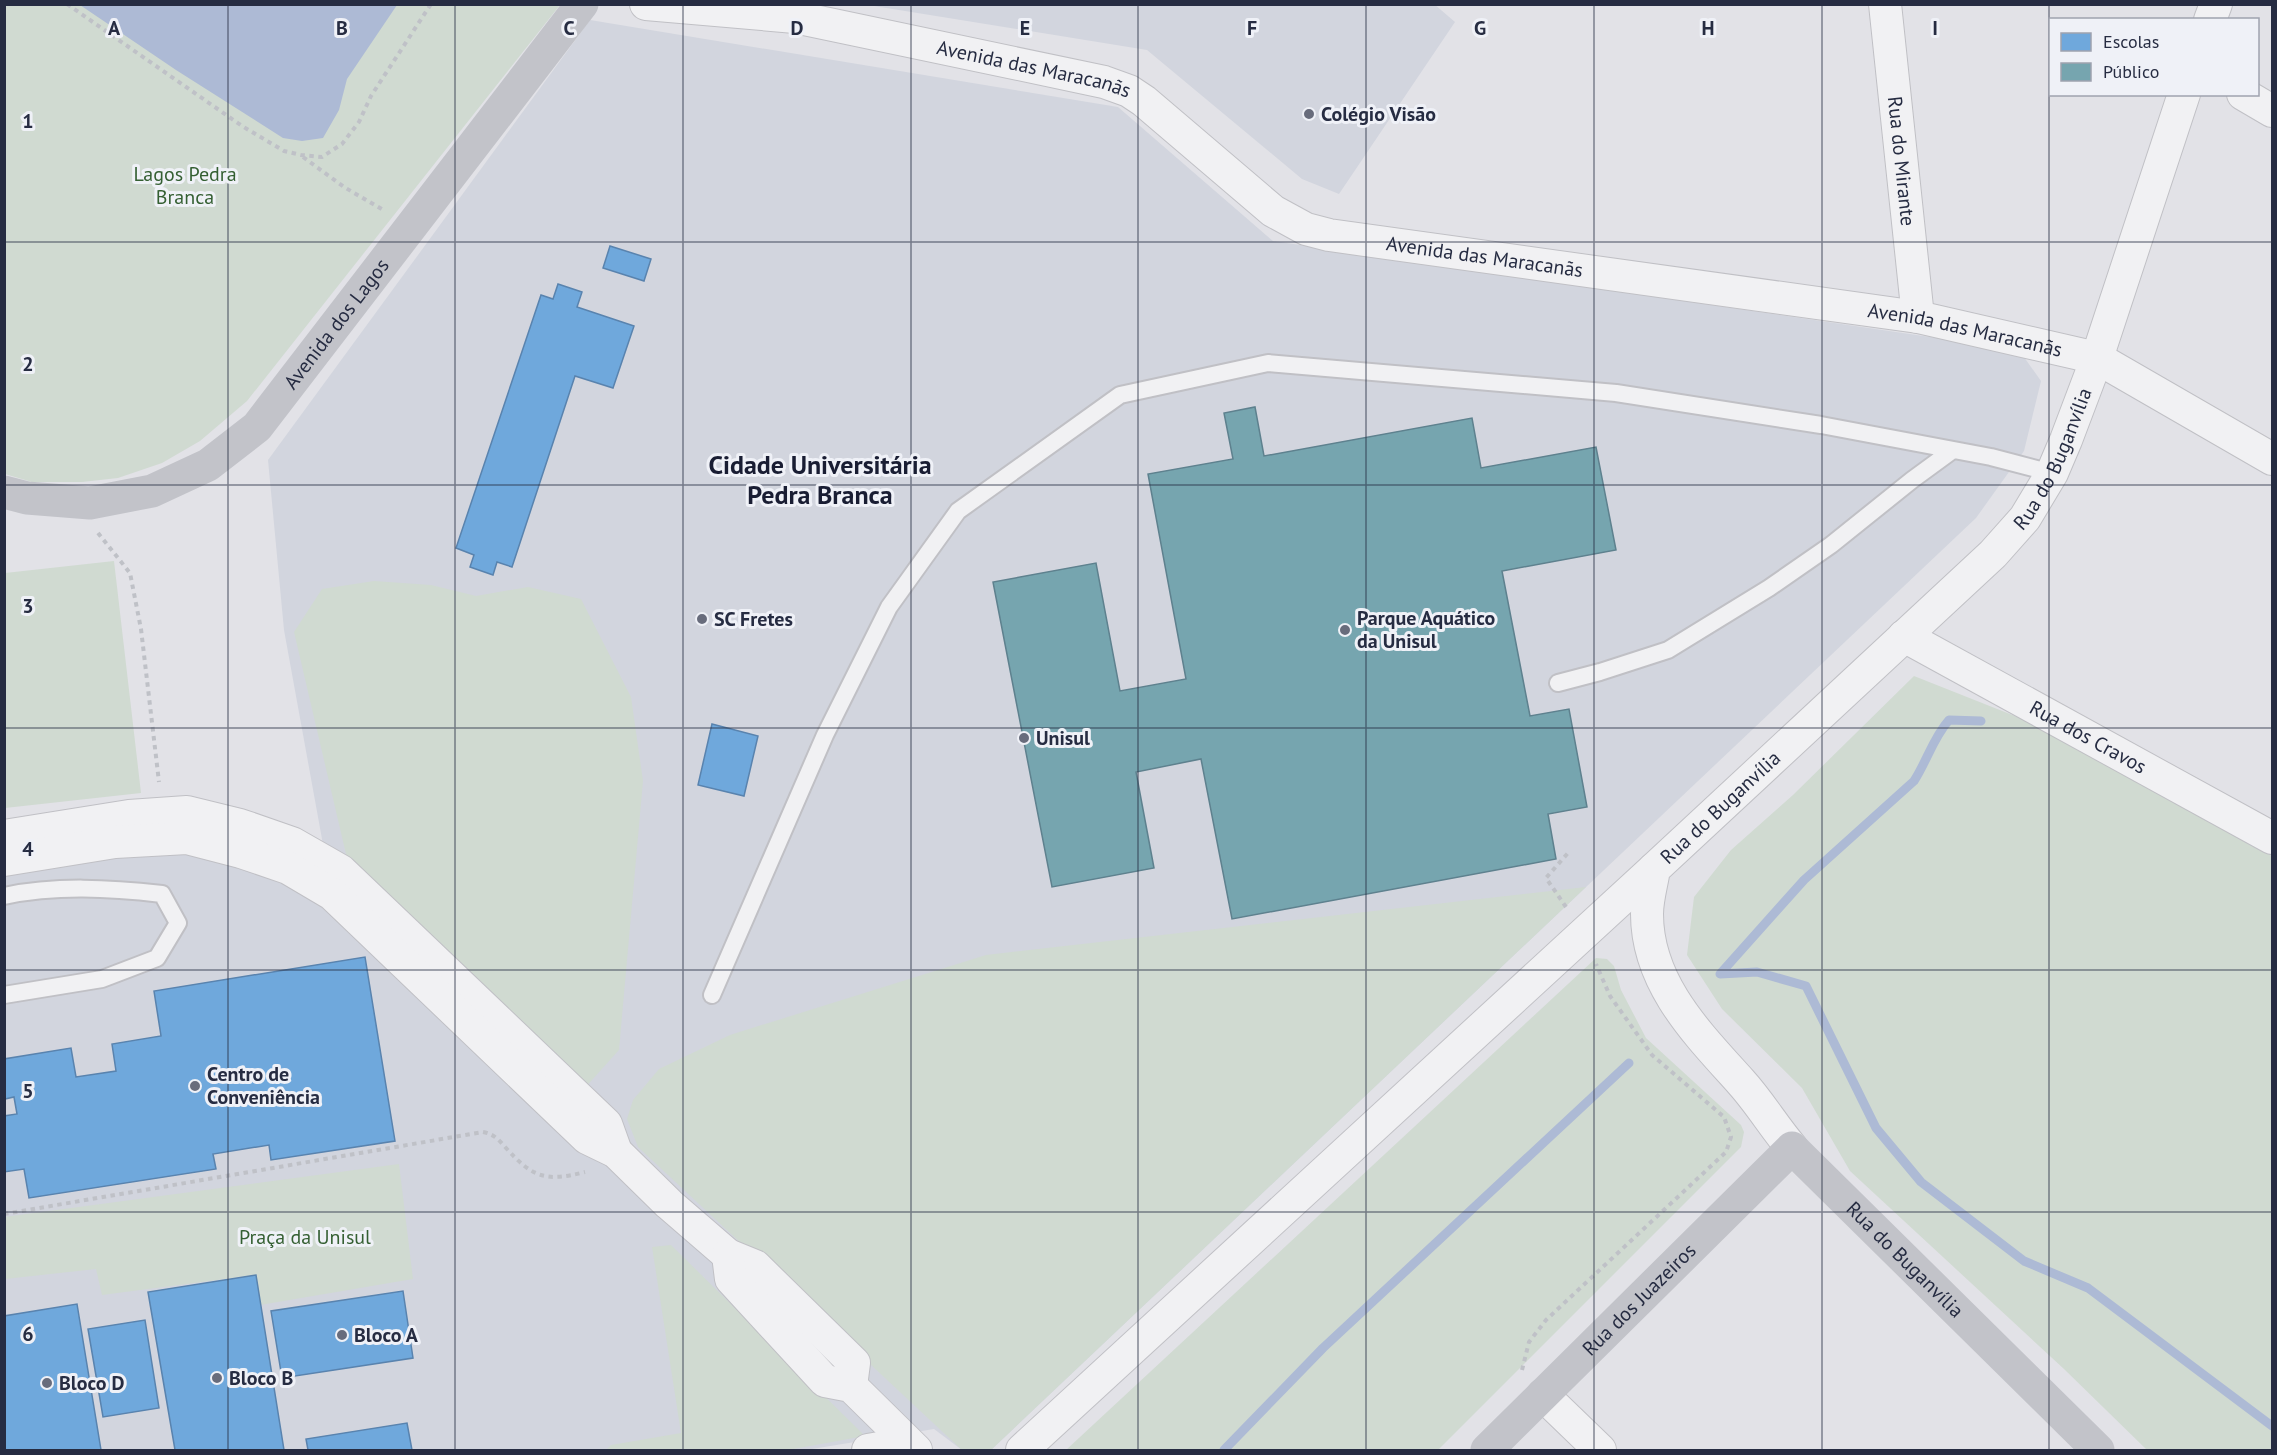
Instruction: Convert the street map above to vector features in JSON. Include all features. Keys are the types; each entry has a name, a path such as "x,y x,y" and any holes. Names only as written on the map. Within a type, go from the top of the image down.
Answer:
{"street":[{"name":"Avenida dos Lagos","path":"4,492 27,498 90,503 152,491 208,465 257,427 582,4"},
{"name":"Avenida das Maracanãs","path":"646,4 795,16 1104,82 1129,91 1144,101 1273,212 1306,229 1329,235 1918,317 2097,358 2272,459"},
{"name":"Rua do Mirante","path":"1885,4 1918,317"},
{"path":"2097,358 2183,96"},
{"path":"2246,96 2272,111"},
{"name":"Rua do Buganvília","path":"2097,358 2052,473 2025,518 1993,554 1654,869 1647,913 1650,943 1659,973 1688,1022 1743,1085 1792,1148 2098,1450"},
{"name":"Rua dos Cravos","path":"1904,636 2272,838"},
{"path":"15,862 129,816 187,812 240,825 292,843 341,872 606,1124 616,1152"},
{"path":"15,862 115,842 187,838 241,852 288,868 332,894 587,1138 616,1152 669,1204 728,1255 755,1266 854,1363 851,1386 912,1447"},
{"path":"1022,1450 1654,869"},
{"name":"Rua dos Juazeiros","path":"1487,1450 1532,1384 1792,1148"},
{"path":"1532,1384 1600,1450"},
{"path":"868,1450 912,1447"}],"lane":[{"path":"712,995 825,735 889,607 958,511 1120,395 1268,363 1616,393 1821,425 1953,450 2052,473"},
{"path":"1558,683 1668,650 1769,588 1831,545 1953,450"},
{"path":"4,897 15,862 105,888 162,894 178,923 157,958 102,979 4,995"}],"path":[{"path":"67,4 242,126 284,151 301,156 322,157 342,144 359,122 371,96 431,4"},
{"path":"301,156 344,187 411,226"},
{"path":"66,501 104,540 130,573 141,629 163,814"},
{"path":"1532,1384 1529,1342 1546,1320 1726,1152 1731,1137 1724,1117 1652,1055 1610,996 1583,934 1546,878 1568,853"},
{"path":"4,1214 483,1132 491,1133 520,1164 531,1172 542,1177 575,1174"}],"shaded area":[{"name":"Colégio Visão","path":"1434,4 1455,22 1339,194 1302,179 1147,50 868,5"},
{"name":"Unisul","path":"590,20 1118,107 1273,241 2019,350 2041,381 2024,451 1976,518 991,1450 962,1450 934,1429 806,1450 5,1450 5,870 181,846 285,876 336,916 284,630 268,460"}],"green space":[{"name":"Lagos Pedra Branca","path":"4,5 560,5 247,401 200,441 162,463 118,478 82,482 32,482 5,474"},
{"path":"114,561 141,793 5,808 5,573"},
{"path":"374,581 431,585 476,596 528,587 581,599 631,697 643,781 619,1050 583,1090 349,867 294,632 322,589"},
{"path":"1914,676 2030,722 2272,856 2272,1450 2147,1450 2064,1369 1850,1171 1802,1088 1722,1009 1687,955 1694,897 1731,850 1793,795"},
{"path":"1586,887 991,1450 962,1450 638,1147 627,1119 633,1100 659,1069 730,1035 986,955"},
{"path":"1596,958 1607,959 1614,966 1621,990 1646,1038 1741,1125 1744,1132 1741,1147 1438,1450 1066,1450"},
{"name":"Praça da Unisul","path":"399,1164 413,1279 260,1305 255,1275 102,1295 96,1269 5,1279 4,1217"},
{"path":"671,1245 865,1436 788,1450 606,1450 611,1445 681,1433 652,1247"}],"water":[{"path":"80,5 397,5 347,79 339,110 323,138 302,141 283,138"}],"building: Escolas":[{"path":"610,246 651,259 644,281 603,268"},
{"path":"558,284 582,292 577,307 634,326 613,388 575,376 512,567 497,562 493,575 470,567 474,555 456,548 541,295 553,299"},
{"path":"712,724 758,736 744,796 698,785"},
{"name":"Centro de Conveniência","path":"365,957 395,1141 271,1160 269,1145 213,1154 216,1169 29,1198 24,1169 4,1172 4,1116 17,1114 14,1097 5,1099 4,1059 71,1048 76,1077 116,1071 112,1044 161,1036 154,991"},
{"name":"Bloco B","path":"256,1275 284,1450 175,1450 148,1292"},
{"name":"Bloco A","path":"403,1291 413,1358 282,1378 271,1311"},
{"name":"Bloco D","path":"77,1304 101,1450 4,1450 4,1316"},
{"path":"145,1320 159,1408 103,1417 88,1329"},
{"path":"407,1423 412,1450 308,1450 306,1439"}],"building: Público":[{"name":"Parque Aquático da Unisul","path":"1255,407 1264,456 1472,418 1481,468 1596,447 1616,550 1502,571 1530,716 1569,709 1587,807 1548,814 1556,859 1232,919 1201,759 1136,772 1154,868 1052,887 993,582 1096,563 1120,691 1186,679 1148,474 1233,459 1224,413"}],"waterway":[{"path":"1720,974 1804,880 1914,781 1949,720 1981,721"},
{"path":"1720,974 1757,972 1806,986 1876,1128 1921,1182 2024,1261 2088,1288 2272,1426"},
{"path":"1224,1450 1323,1348 1629,1063"}],"place":[{"name":"Colégio Visão","path":"1309,114"},
{"name":"SC Fretes","path":"702,619"},
{"name":"Parque Aquático da Unisul","path":"1345,630"},
{"name":"Unisul","path":"1024,738"},
{"name":"Centro de Conveniência","path":"195,1086"},
{"name":"Bloco A","path":"342,1335"},
{"name":"Bloco B","path":"217,1378"},
{"name":"Bloco D","path":"47,1383"}],"district":[{"name":"Cidade Universitária Pedra Branca","path":"820,480"}]}
